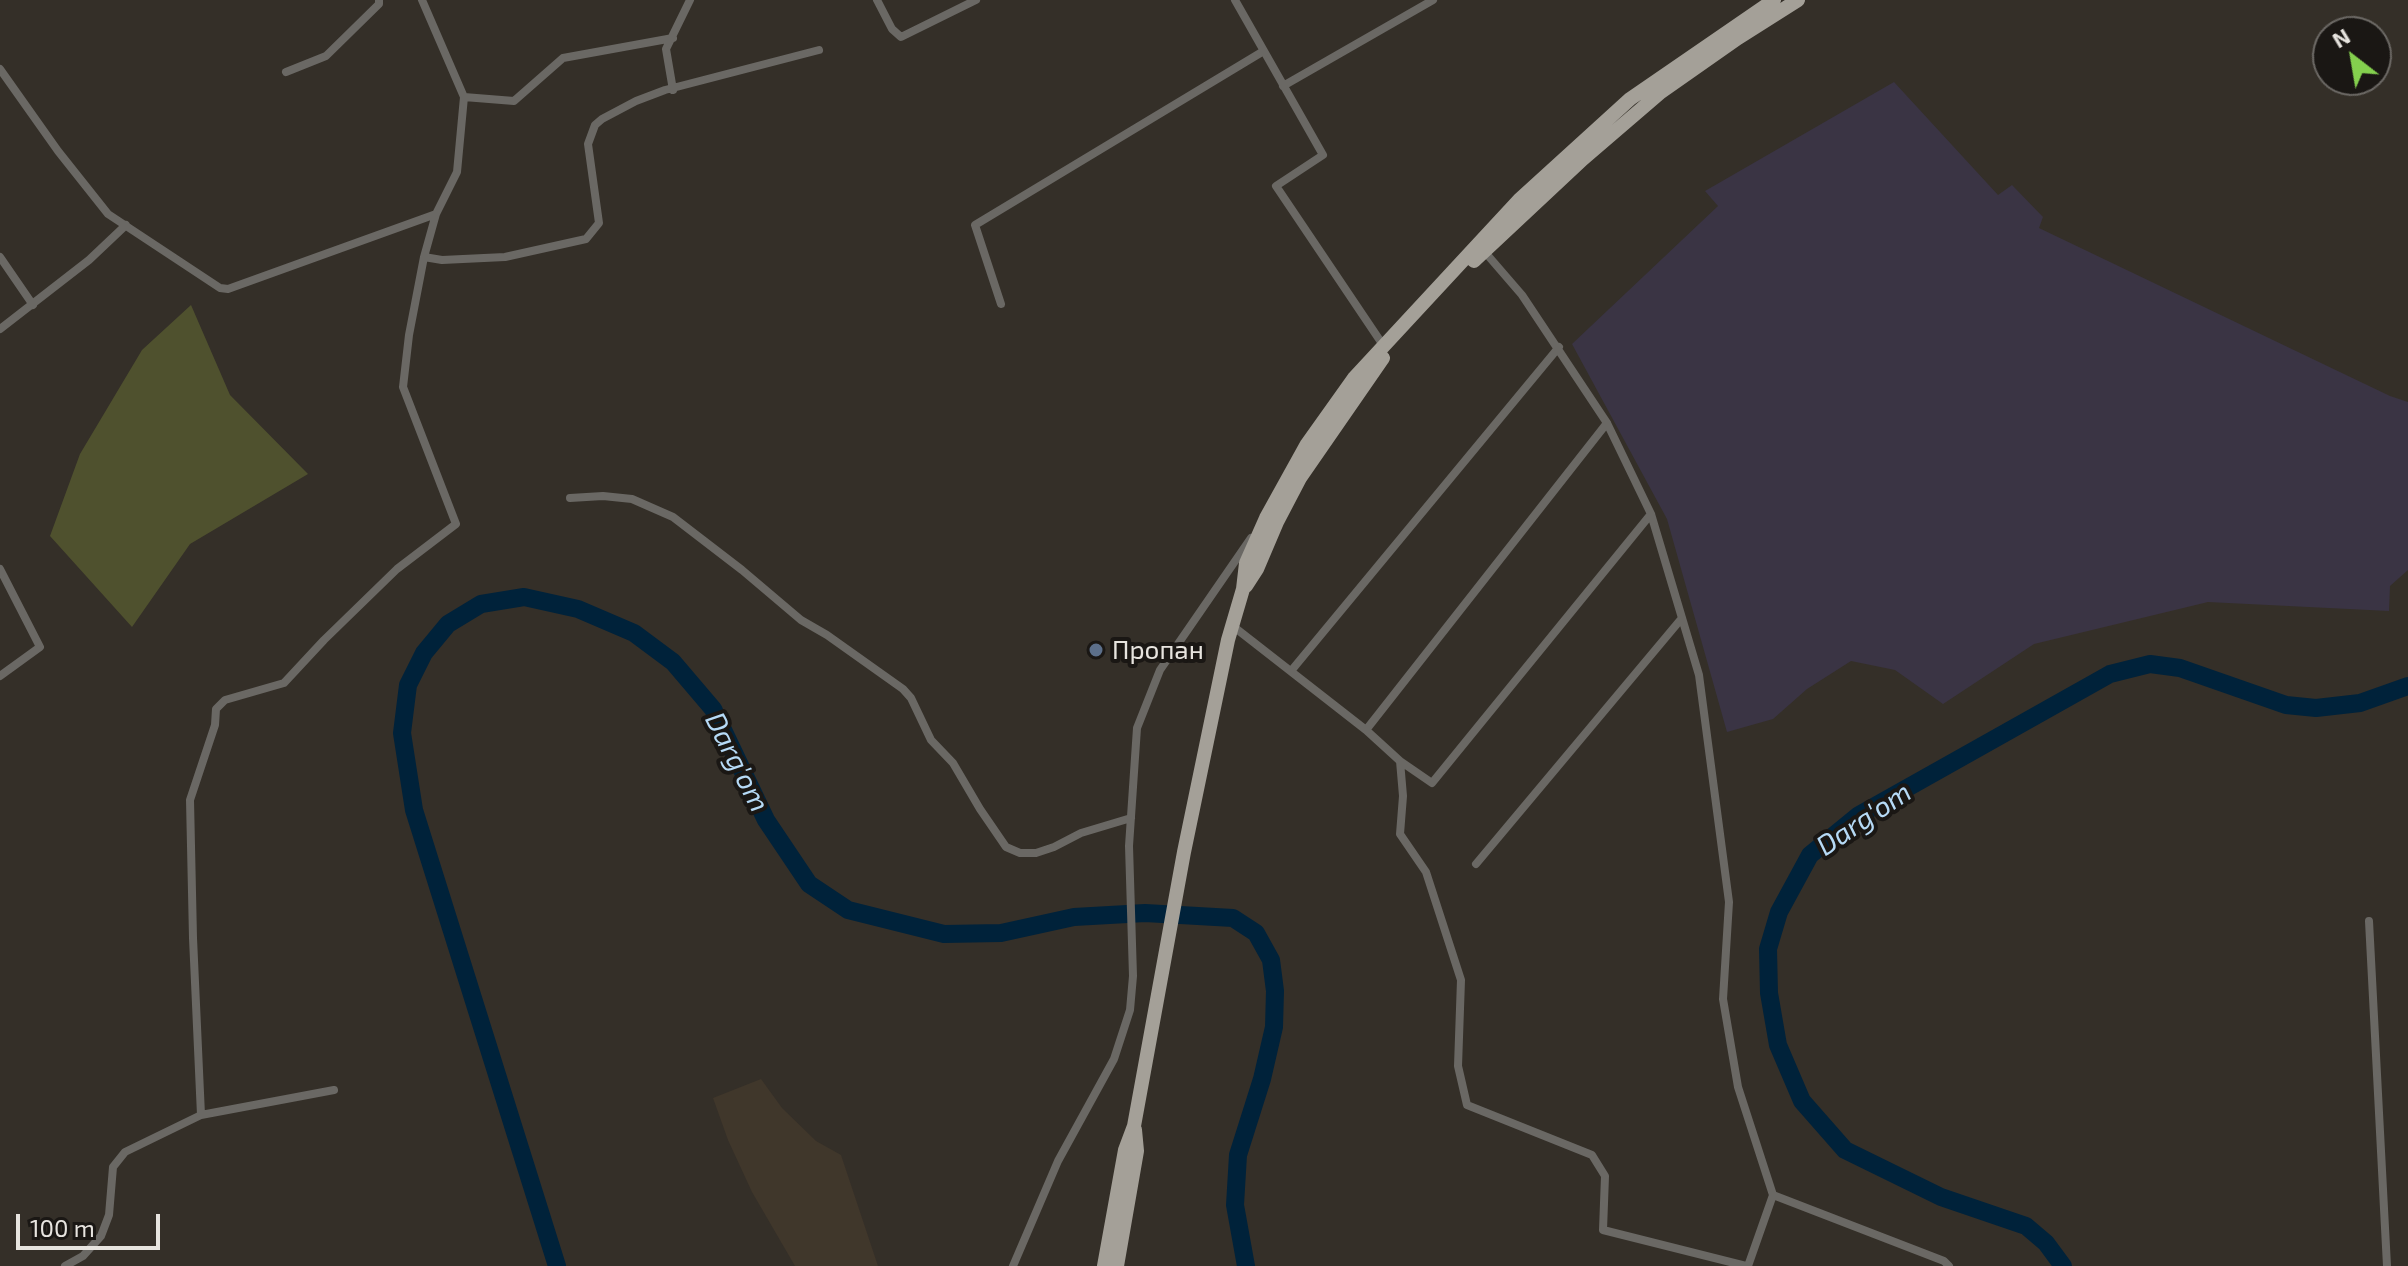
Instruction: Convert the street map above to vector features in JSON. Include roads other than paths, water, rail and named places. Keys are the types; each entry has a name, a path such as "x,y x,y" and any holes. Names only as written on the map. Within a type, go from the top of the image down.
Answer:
{"main road":[{"path":"1243,589 1257,569 1300,478 1354,396 1392,346 1484,251 1657,87 1774,0"},
{"path":"1104,1266 1228,640 1243,589 1246,563 1266,518 1307,444 1354,378 1519,200 1630,99 1657,87 1798,0"},
{"path":"1117,1266 1137,1151 1134,1126"}],"street":[{"path":"286,72 326,56 379,4 379,0"},
{"path":"201,1115 190,800 215,725 216,709 225,700 284,683 397,569 456,524 403,387 424,257 436,214 457,172 464,97 422,0"},
{"path":"673,90 666,49 690,0"},
{"path":"877,0 892,29 901,37 976,0"},
{"path":"1235,0 1323,155 1276,186 1383,345"},
{"path":"1283,86 1433,0"},
{"path":"464,97 514,101 563,58 673,38"},
{"path":"424,257 442,260 505,257 586,239 599,223 588,144 595,125 636,101 665,90 819,50"},
{"path":"1001,304 975,225 1262,52"},
{"path":"0,69 58,151 108,214 220,288 228,289 436,214"},
{"path":"0,329 89,260 126,225"},
{"path":"1400,761 1403,796 1400,834 1426,872 1461,980 1458,1066 1467,1105 1592,1155 1605,1176 1603,1230 1747,1266 1773,1195 1738,1087 1723,999 1729,902 1699,675 1651,514 1607,423 1522,295 1484,251"},
{"path":"0,257 33,305"},
{"path":"1291,671 1559,347"},
{"path":"1366,730 1607,423"},
{"path":"570,498 603,496 632,499 673,517 801,620 903,689 911,698 931,740 953,763 1006,847 1020,853 1036,853 1081,833 1131,818"},
{"path":"1234,627 1366,730 1400,761 1432,783 1651,514"},
{"path":"1013,1266 1058,1161 1123,1038 1130,1010 1133,976 1129,846 1137,728 1160,670 1266,518"},
{"path":"0,569 40,647 0,676"},
{"path":"1476,864 1682,618"},
{"path":"2369,921 2387,1266"},
{"path":"65,1266 83,1256 101,1236 109,1215 113,1167 125,1152 201,1115 334,1090"},
{"path":"1773,1195 1944,1261 1949,1266"}],"waterway":[{"name":"Darg'om","path":"557,1266 414,810 402,733 408,685 424,653 448,624 481,604 524,597 578,609 634,633 673,662 713,709 766,820 809,884 848,910 944,934 1001,933 1074,917 1145,913 1233,918 1256,933 1271,960 1275,991 1274,1027 1262,1079 1238,1155 1235,1205 1246,1266"},
{"name":"Darg'om","path":"2063,1266 2046,1243 2026,1226 1941,1197 1845,1150 1802,1101 1778,1045 1769,993 1768,949 1779,912 1810,855 1859,815 2110,674 2150,664 2180,668 2286,705 2316,708 2360,703 2408,686"}],"place":[{"name":"Пропан","path":"1096,650"}]}
